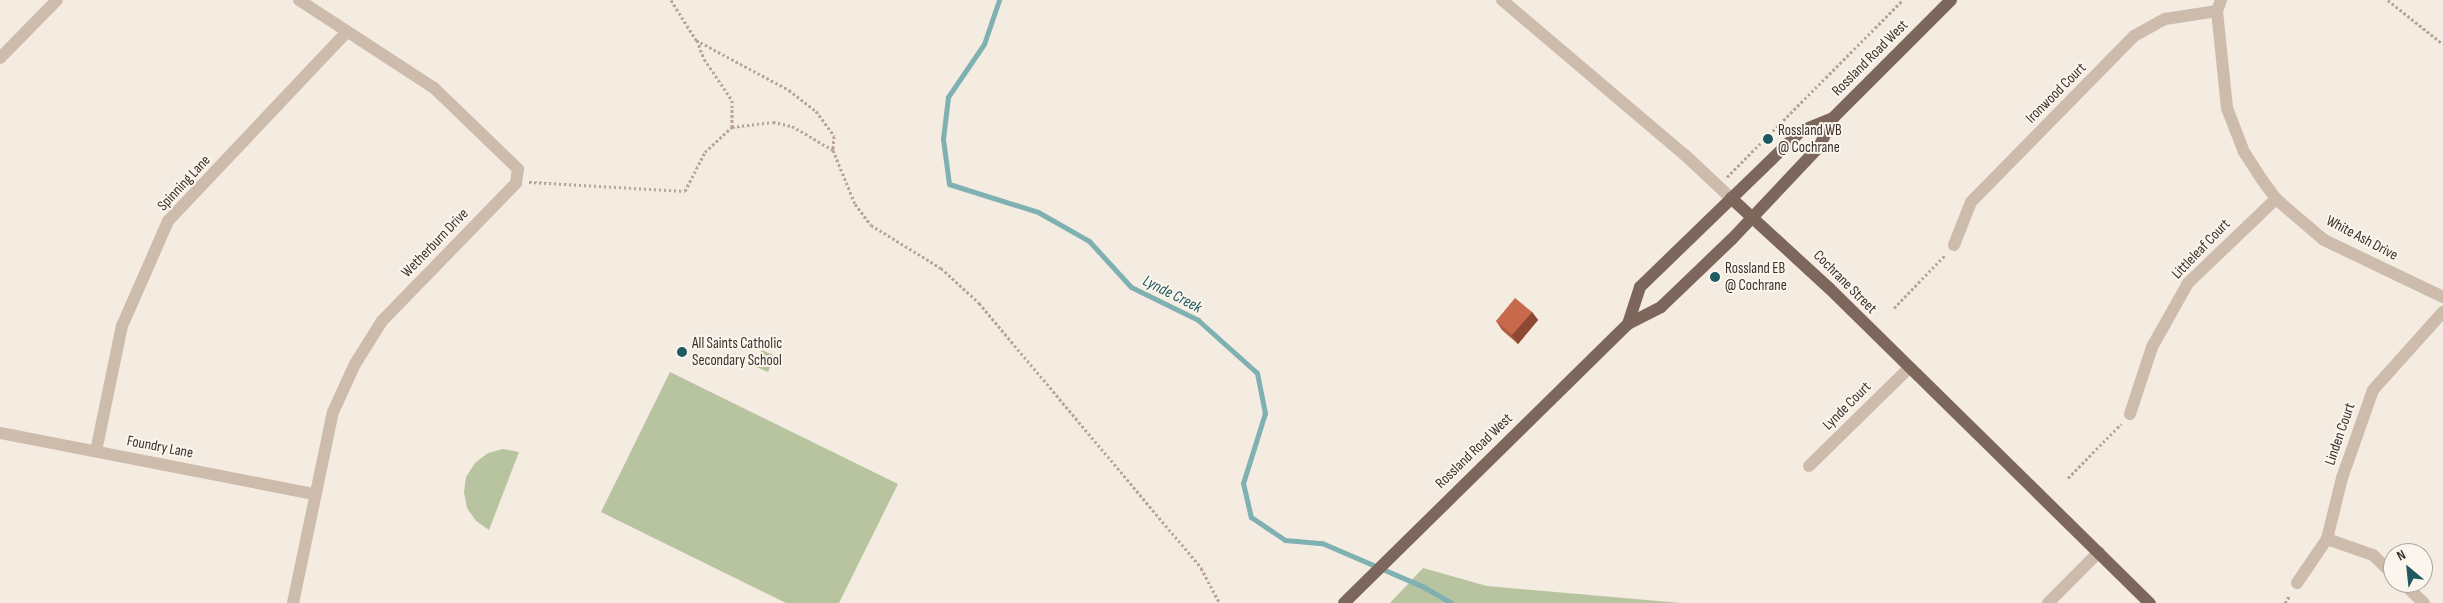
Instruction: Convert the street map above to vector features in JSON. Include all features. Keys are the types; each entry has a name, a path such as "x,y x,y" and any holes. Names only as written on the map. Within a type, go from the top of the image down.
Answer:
{"main road":[{"name":"Rossland Road West","path":"1344,602 1628,324 1661,307 1753,216 1819,147 1833,118 1951,0"},
{"name":"Rossland Road West","path":"1628,324 1640,288 1801,131 1833,118"},
{"name":"Cochrane Street","path":"1731,198 1753,216 1829,288 1908,368 2150,603"}],"street":[{"path":"0,58 57,0"},
{"path":"299,0 434,88 518,169 516,183"},
{"name":"Cochrane Street","path":"1502,0 1731,198"},
{"name":"White Ash Drive","path":"2219,6 2227,108 2244,152 2276,199 2324,240 2443,296"},
{"name":"Ironwood Court","path":"1954,245 1971,202 2134,36 2165,19 2219,6"},
{"name":"Spinning Lane","path":"96,451 122,326 168,221 347,32"},
{"name":"Wetherburn Drive","path":"293,603 314,494 334,412 355,364 382,321 516,183"},
{"name":"Littleleaf Court","path":"2130,414 2152,347 2188,283 2276,199"},
{"name":"Linden Court","path":"2298,583 2327,539 2342,478 2373,390 2443,312"},
{"name":"Lynde Court","path":"1809,466 1908,368"},
{"name":"Foundry Lane","path":"0,433 314,494"},
{"path":"2327,539 2373,555 2383,564"},
{"path":"2048,603 2099,552"},
{"path":"2414,593 2424,603"}],"path":[{"path":"671,0 696,40 704,59 732,100 732,127"},
{"path":"1718,186 1903,0"},
{"path":"2388,0 2443,44"},
{"path":"696,40 789,90 816,111 834,136 833,150 855,204 870,225 942,268 979,303 1190,554 1220,603"},
{"path":"516,183 685,190 705,152 732,127 773,122 792,126 833,150"},
{"path":"1894,308 1954,245"},
{"path":"2068,478 2130,414"}],"green space":[{"path":"762,350 775,356 768,372 754,366"},
{"path":"670,372 898,484 839,603 786,603 601,512"},
{"path":"503,449 519,452 489,530 476,521 467,508 464,492 466,477 475,463 488,453"},
{"path":"1423,568 1487,586 1681,603 1390,603"}],"building":[{"path":"1515,298 1532,312 1512,335 1496,321"}],"waterway":[{"name":"Lynde Creek","path":"999,0 984,44 948,97 943,139 949,184 1038,212 1089,241 1131,287 1198,320 1257,373 1265,413 1243,483 1251,517 1285,540 1322,543 1422,586 1452,603"}],"place":[{"name":"Rossland WB @ Cochrane","path":"1768,139"},
{"name":"Rossland EB @ Cochrane","path":"1715,277"},
{"name":"All Saints Catholic Secondary School","path":"682,352"}]}
